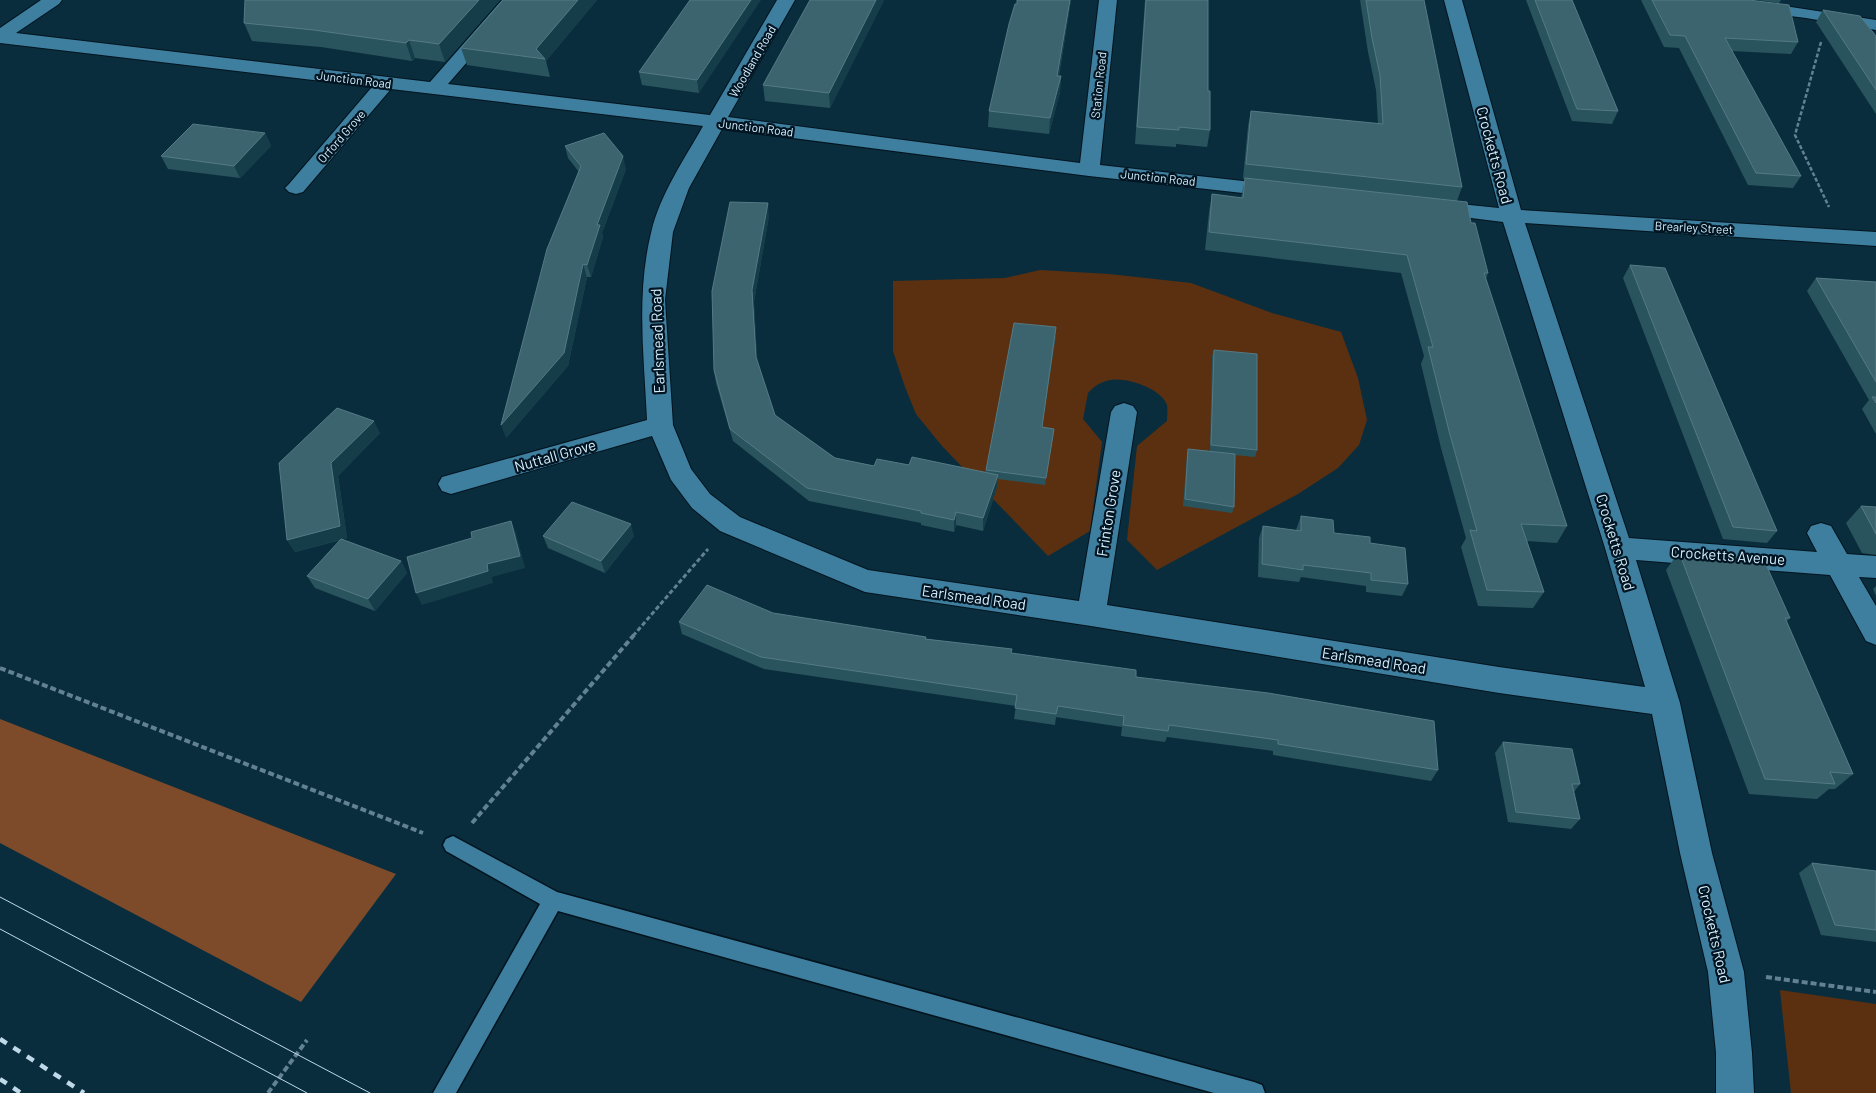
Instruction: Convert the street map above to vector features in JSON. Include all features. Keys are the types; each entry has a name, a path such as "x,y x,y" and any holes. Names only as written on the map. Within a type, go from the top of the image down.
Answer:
{"street":[{"path":"0,37 53,0"},
{"path":"435,88 512,0"},
{"name":"Woodland Road","path":"717,122 786,0"},
{"name":"Station Road","path":"1089,170 1108,0"},
{"name":"Crocketts Road","path":"1453,0 1512,216 1619,548 1665,703 1696,852 1726,972 1734,1053 1735,1093"},
{"path":"1703,0 1806,13 1876,25"},
{"name":"Junction Road","path":"0,37 717,122 1089,170 1303,193"},
{"name":"Orford Grove","path":"296,188 386,83"},
{"name":"Earlsmead Road","path":"717,122 678,188 662,232 653,300 660,426 680,473 701,501 730,524 865,581 1091,614 1499,680 1665,703"},
{"path":"1410,205 1512,216"},
{"name":"Brearley Street","path":"1512,216 1876,239"},
{"name":"Frinton Grove","path":"1091,614 1124,412"},
{"name":"Nuttall Grove","path":"450,484 660,426"},
{"path":"1822,533 1876,633"},
{"name":"Crocketts Avenue","path":"1619,548 1876,567"}],"lane":[{"path":"453,845 553,900 1254,1093"},
{"path":"444,1093 553,900"}],"path":[{"path":"1806,13 1822,39 1794,135 1844,236"},
{"path":"0,668 453,845 730,524"},
{"path":"1726,972 1876,992"},
{"path":"268,1093 307,1040"}],"shaded area":[{"path":"1040,270 1109,274 1191,283 1272,313 1341,332 1358,378 1367,420 1359,445 1338,468 1298,494 1157,570 1127,540 1137,446 1167,421 1167,405 1158,394 1143,385 1126,380 1104,381 1088,393 1083,419 1102,442 1090,531 1048,556 942,446 916,414 893,351 893,281 1005,278"},
{"path":"0,719 396,874 301,1002 0,843"},
{"path":"1780,990 1876,1004 1876,1093 1791,1093"}],"building":[{"path":"245,0 479,0 439,44 409,40 406,43 314,30 244,23"},
{"path":"503,0 578,0 536,49 545,59 461,48"},
{"path":"690,0 751,0 697,80 639,72"},
{"path":"810,0 876,0 829,93 763,85"},
{"path":"1017,0 1070,0 1057,76 1061,76 1050,118 989,111 1009,24"},
{"path":"1146,0 1208,0 1210,130 1179,127 1179,130 1137,127"},
{"path":"1366,0 1424,0 1462,187 1246,164 1251,111 1383,124 1380,75"},
{"path":"1535,0 1572,0 1618,111 1577,109"},
{"path":"1652,0 1749,0 1789,5 1798,42 1725,38 1801,176 1756,173 1685,36 1670,35"},
{"path":"1823,10 1860,16 1876,36 1876,90"},
{"path":"193,124 265,133 234,166 161,156"},
{"path":"604,133 623,156 597,225 600,225 587,265 583,264 564,353 501,425 547,249 581,166 565,146"},
{"path":"1245,178 1467,202 1471,223 1475,223 1488,273 1484,273 1567,526 1521,524 1544,592 1487,590 1470,530 1477,531 1428,347 1433,347 1407,255 1209,232 1212,194 1243,198"},
{"path":"730,202 768,203 752,290 756,357 775,415 835,458 874,466 877,459 909,465 912,457 998,475 983,518 956,512 954,520 921,513 921,511 807,488 730,429 714,370 712,291"},
{"path":"1630,265 1665,268 1777,531 1733,527"},
{"path":"1816,278 1876,282 1876,382"},
{"path":"1014,323 1056,327 1042,427 1054,429 1046,478 986,470"},
{"path":"1214,350 1257,354 1257,450 1211,445"},
{"path":"337,408 374,421 331,463 340,526 287,540 279,463"},
{"path":"1188,449 1235,454 1234,507 1185,499"},
{"path":"572,502 631,524 601,561 543,536"},
{"path":"1861,506 1876,507 1876,534"},
{"path":"1301,516 1333,520 1334,533 1370,537 1370,543 1405,548 1408,584 1371,580 1371,573 1303,565 1303,570 1262,564 1263,526 1301,531"},
{"path":"511,521 520,556 487,564 488,571 416,593 407,557 472,538 471,532"},
{"path":"341,539 401,561 368,599 307,576"},
{"path":"1679,552 1763,558 1790,618 1785,618 1853,774 1830,772 1835,784 1765,779"},
{"path":"707,585 773,613 926,637 925,639 1012,649 1011,653 1136,670 1136,677 1268,693 1434,721 1438,770 1278,744 1278,740 1169,725 1168,731 1123,725 1124,716 1058,706 1056,714 1015,708 1017,695 761,657 679,622"},
{"path":"1503,742 1572,749 1580,784 1572,784 1580,819 1516,812"},
{"path":"1812,863 1876,871 1876,930 1835,925"}],"tram line":[{"path":"0,897 370,1093"},
{"path":"0,929 307,1093"}],"railway":[{"path":"0,1039 84,1093"},
{"path":"0,1079 21,1093"}]}
